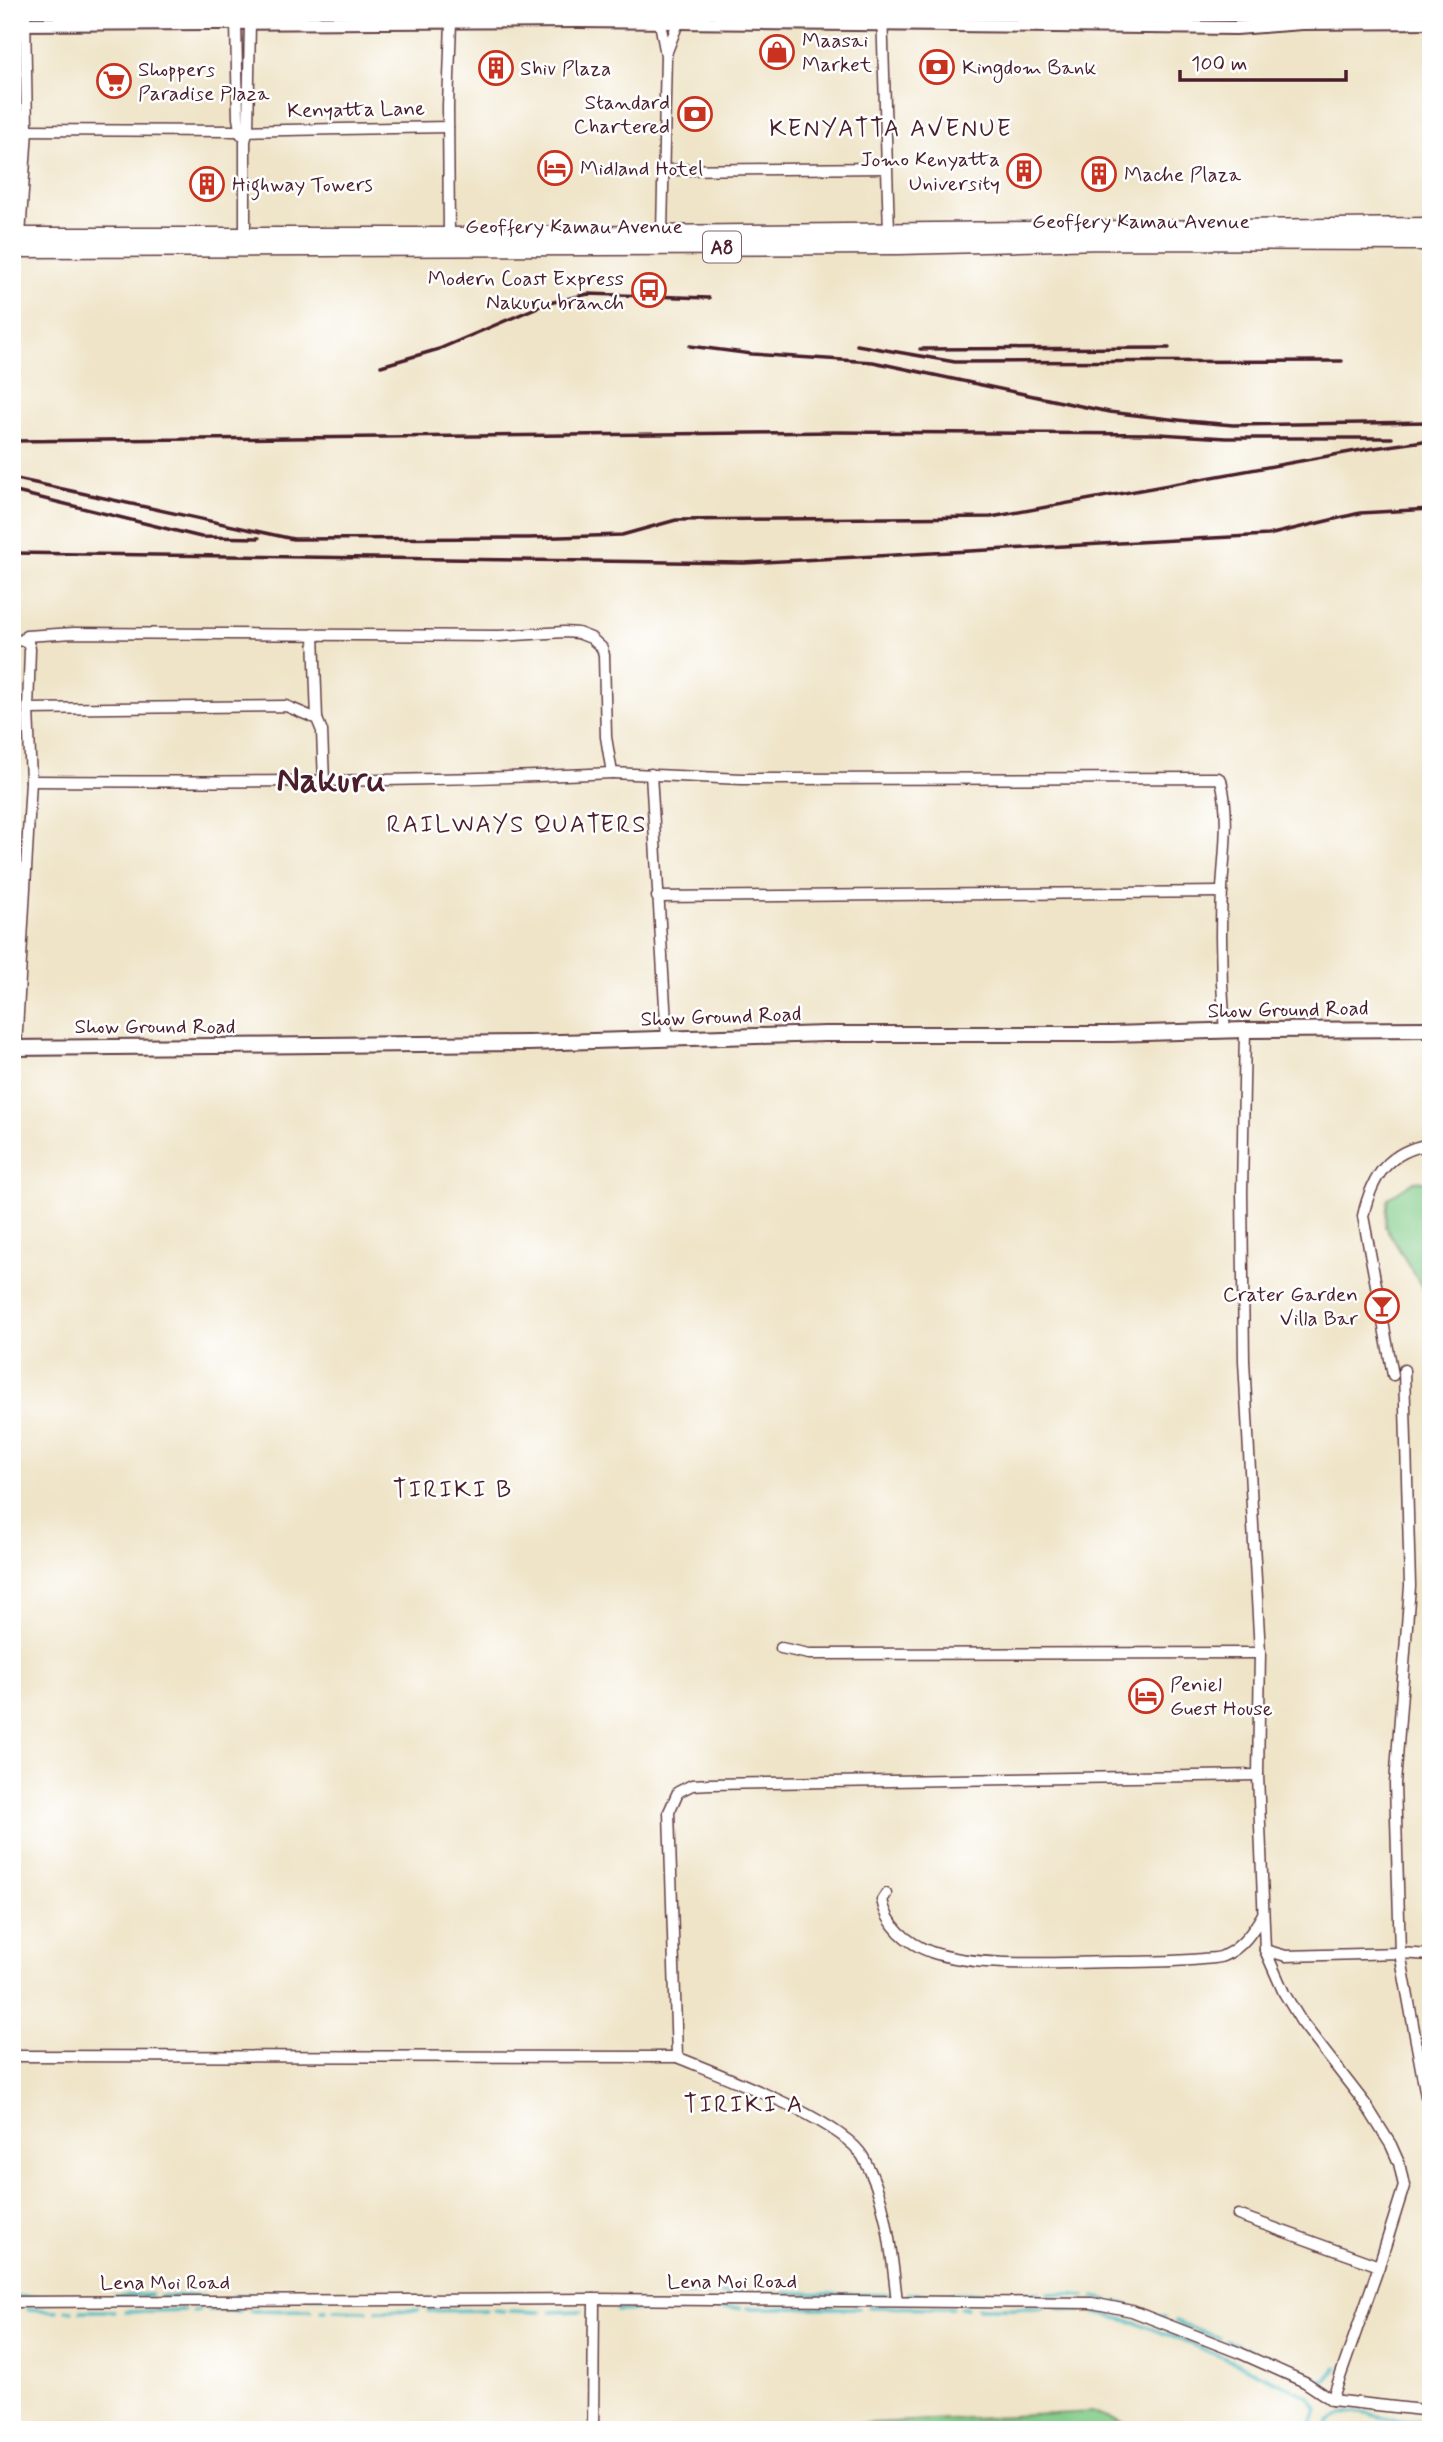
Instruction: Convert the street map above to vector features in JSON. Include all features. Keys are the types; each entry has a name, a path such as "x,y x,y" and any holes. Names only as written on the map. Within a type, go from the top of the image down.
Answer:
{"highway":[{"name":"Geoffery Kamau Avenue","path":"15,240 245,235 449,236 1431,226"},
{"name":"Geoffery Kamau Avenue","path":"15,240 899,246 1103,241 1431,242"}],"main road":[{"name":"Show Ground Road","path":"14,1048 516,1044 825,1034 1112,1034 1431,1029"}],"street":[{"path":"1102,26 1103,12"},
{"path":"15,240 27,130 21,20 146,17 250,23 285,18 450,22 483,17 882,18 1237,28 1302,23 1431,22"},
{"path":"658,18 666,55 662,232"},
{"path":"666,55 678,18"},
{"path":"882,18 889,231"},
{"path":"449,236 450,22"},
{"path":"236,23 244,134 245,235"},
{"path":"244,134 250,23"},
{"name":"Kenyatta Lane","path":"12,130 244,134 448,127"},
{"path":"664,170 887,168"},
{"path":"14,1048 31,781 28,709 30,649 26,636 499,636 578,633 591,638 601,648 604,656 606,737 612,773"},
{"path":"314,634 317,719 322,732 324,782"},
{"path":"12,640 28,641"},
{"path":"28,709 286,706 317,719"},
{"path":"31,781 324,782 612,773 742,779 1213,777 1221,780 1225,795 1222,892 1222,992 1225,1031"},
{"path":"651,774 667,1039"},
{"path":"657,897 1222,892"},
{"path":"1245,1030 1242,1192 1244,1361 1260,1653 1258,1775 1265,1950 1284,1993 1301,2021 1366,2105 1391,2145 1399,2163 1404,2186 1380,2266 1332,2399"},
{"path":"1393,1376 1363,1216 1368,1192 1381,1171 1395,1157 1412,1147 1431,1144"},
{"path":"1404,1370 1410,1586 1395,1784 1400,1953 1426,2096 1431,2101"},
{"path":"781,1648 808,1654 1260,1653"},
{"path":"677,2057 669,1812 678,1792 692,1785 1258,1775"},
{"path":"886,1894 882,1900 884,1910 895,1928 908,1941 952,1957 993,1962 1174,1962 1222,1957 1250,1936 1263,1914"},
{"path":"1265,1950 1286,1956 1400,1953 1431,1955"},
{"path":"12,2056 677,2057 779,2100 845,2136 862,2155 878,2189 888,2227 897,2301"},
{"path":"1238,2215 1380,2266"},
{"path":"593,2430 594,2299"},
{"name":"Lena Moi Road","path":"12,2302 594,2299 1092,2304 1132,2311 1240,2353 1305,2382 1332,2399 1431,2411"}],"green space":[{"path":"1414,1181 1431,1181 1431,1302 1385,1226 1388,1198"},
{"path":"1093,2412 1145,2430 786,2430 832,2425"}],"waterway":[{"path":"785,2293 894,2295"},
{"path":"908,2294 987,2293"},
{"path":"996,2293 1038,2293"},
{"path":"1048,2293 1085,2296"},
{"path":"677,2295 708,2294"},
{"path":"721,2294 777,2294"},
{"path":"115,2296 151,2295"},
{"path":"233,2296 256,2295"},
{"path":"264,2295 270,2295"},
{"path":"278,2295 329,2296"},
{"path":"160,2296 204,2296"},
{"path":"17,2297 53,2297"},
{"path":"1094,2297 1108,2300"},
{"path":"1117,2302 1131,2306"},
{"path":"869,2307 952,2308"},
{"path":"617,2311 740,2308"},
{"path":"748,2308 858,2308"},
{"path":"960,2308 967,2308"},
{"path":"978,2308 1044,2308"},
{"path":"1057,2308 1080,2311"},
{"path":"28,2309 57,2311"},
{"path":"1139,2309 1165,2317"},
{"path":"125,2312 184,2310"},
{"path":"193,2311 199,2310"},
{"path":"208,2310 239,2311"},
{"path":"249,2311 311,2310"},
{"path":"321,2310 326,2310"},
{"path":"334,2310 367,2311"},
{"path":"377,2311 418,2310"},
{"path":"428,2311 486,2310"},
{"path":"494,2310 504,2311"},
{"path":"66,2311 72,2311"},
{"path":"81,2311 114,2311"},
{"path":"510,2311 540,2312"},
{"path":"551,2312 581,2311"},
{"path":"1095,2313 1138,2323 1309,2396 1317,2409 1310,2430"},
{"path":"1175,2321 1219,2338"},
{"path":"1227,2340 1237,2344"},
{"path":"1246,2348 1321,2381 1326,2380 1337,2367"},
{"path":"1327,2430 1329,2422 1343,2414 1355,2412 1431,2423"}],"railway":[{"path":"381,366 439,349 545,304 588,294 709,298"},
{"path":"857,345 955,362 1342,361"},
{"path":"690,346 752,354 873,362 1109,412 1187,421 1233,425 1431,422"},
{"path":"920,349 1169,348"},
{"path":"12,441 835,432 1392,438"},
{"path":"12,478 293,539 529,538 622,535 676,520 991,517 1367,449 1431,440"},
{"path":"12,491 201,537 259,538"},
{"path":"12,553 744,563 1268,535 1360,513 1431,509"}],"place":[{"name":"Maasai Market","path":"777,52"},
{"name":"Kingdom Bank","path":"937,67"},
{"name":"Shiv Plaza","path":"496,68"},
{"name":"Shoppers Paradise Plaza","path":"114,81"},
{"name":"Standard Chartered","path":"695,114"},
{"name":"Midland Hotel","path":"555,168"},
{"name":"Jomo Kenyatta University","path":"1024,171"},
{"name":"Mache Plaza","path":"1099,174"},
{"name":"Highway Towers","path":"207,184"},
{"name":"Modern Coast Express Nakuru branch","path":"649,290"},
{"name":"Crater Garden Villa Bar","path":"1382,1306"},
{"name":"Peniel Guest House","path":"1146,1696"}],"district":[{"name":"KENYATTA AVENUE","path":"891,128"},
{"name":"Nakuru","path":"331,779"},
{"name":"RAILWAYS QUATERS","path":"517,824"},
{"name":"TIRIKI B","path":"453,1489"},
{"name":"TIRIKI A","path":"744,2104"}]}
